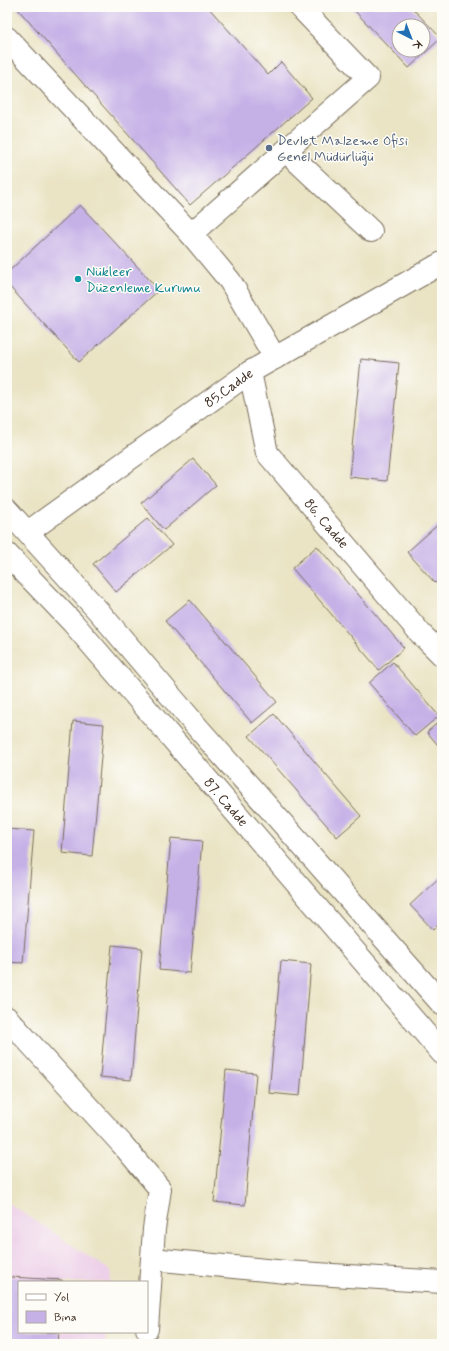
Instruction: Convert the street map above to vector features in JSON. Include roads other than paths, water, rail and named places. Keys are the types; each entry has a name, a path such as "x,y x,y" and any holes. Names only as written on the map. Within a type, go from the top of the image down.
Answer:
{"street":[{"path":"191,234 368,78 300,7"},
{"path":"7,38 191,234 230,281 275,358"},
{"path":"286,151 371,231"},
{"name":"85.Cadde","path":"28,532 250,372 442,263"},
{"name":"86. Cadde","path":"250,372 267,453 422,634 442,655"},
{"name":"87. Cadde","path":"7,510 28,532 442,1004"},
{"name":"87. Cadde","path":"7,554 73,623 442,1053"},
{"path":"7,1018 122,1144 160,1189 152,1259 148,1317"},
{"path":"152,1259 286,1272 442,1282"},
{"path":"146,1344 147,1333"}],"place":[{"name":"Devlet Malzeme Ofisi Genel Müdürlüğü","path":"269,148"},
{"name":"Nükleer Düzenleme Kurumu","path":"78,279"}]}
